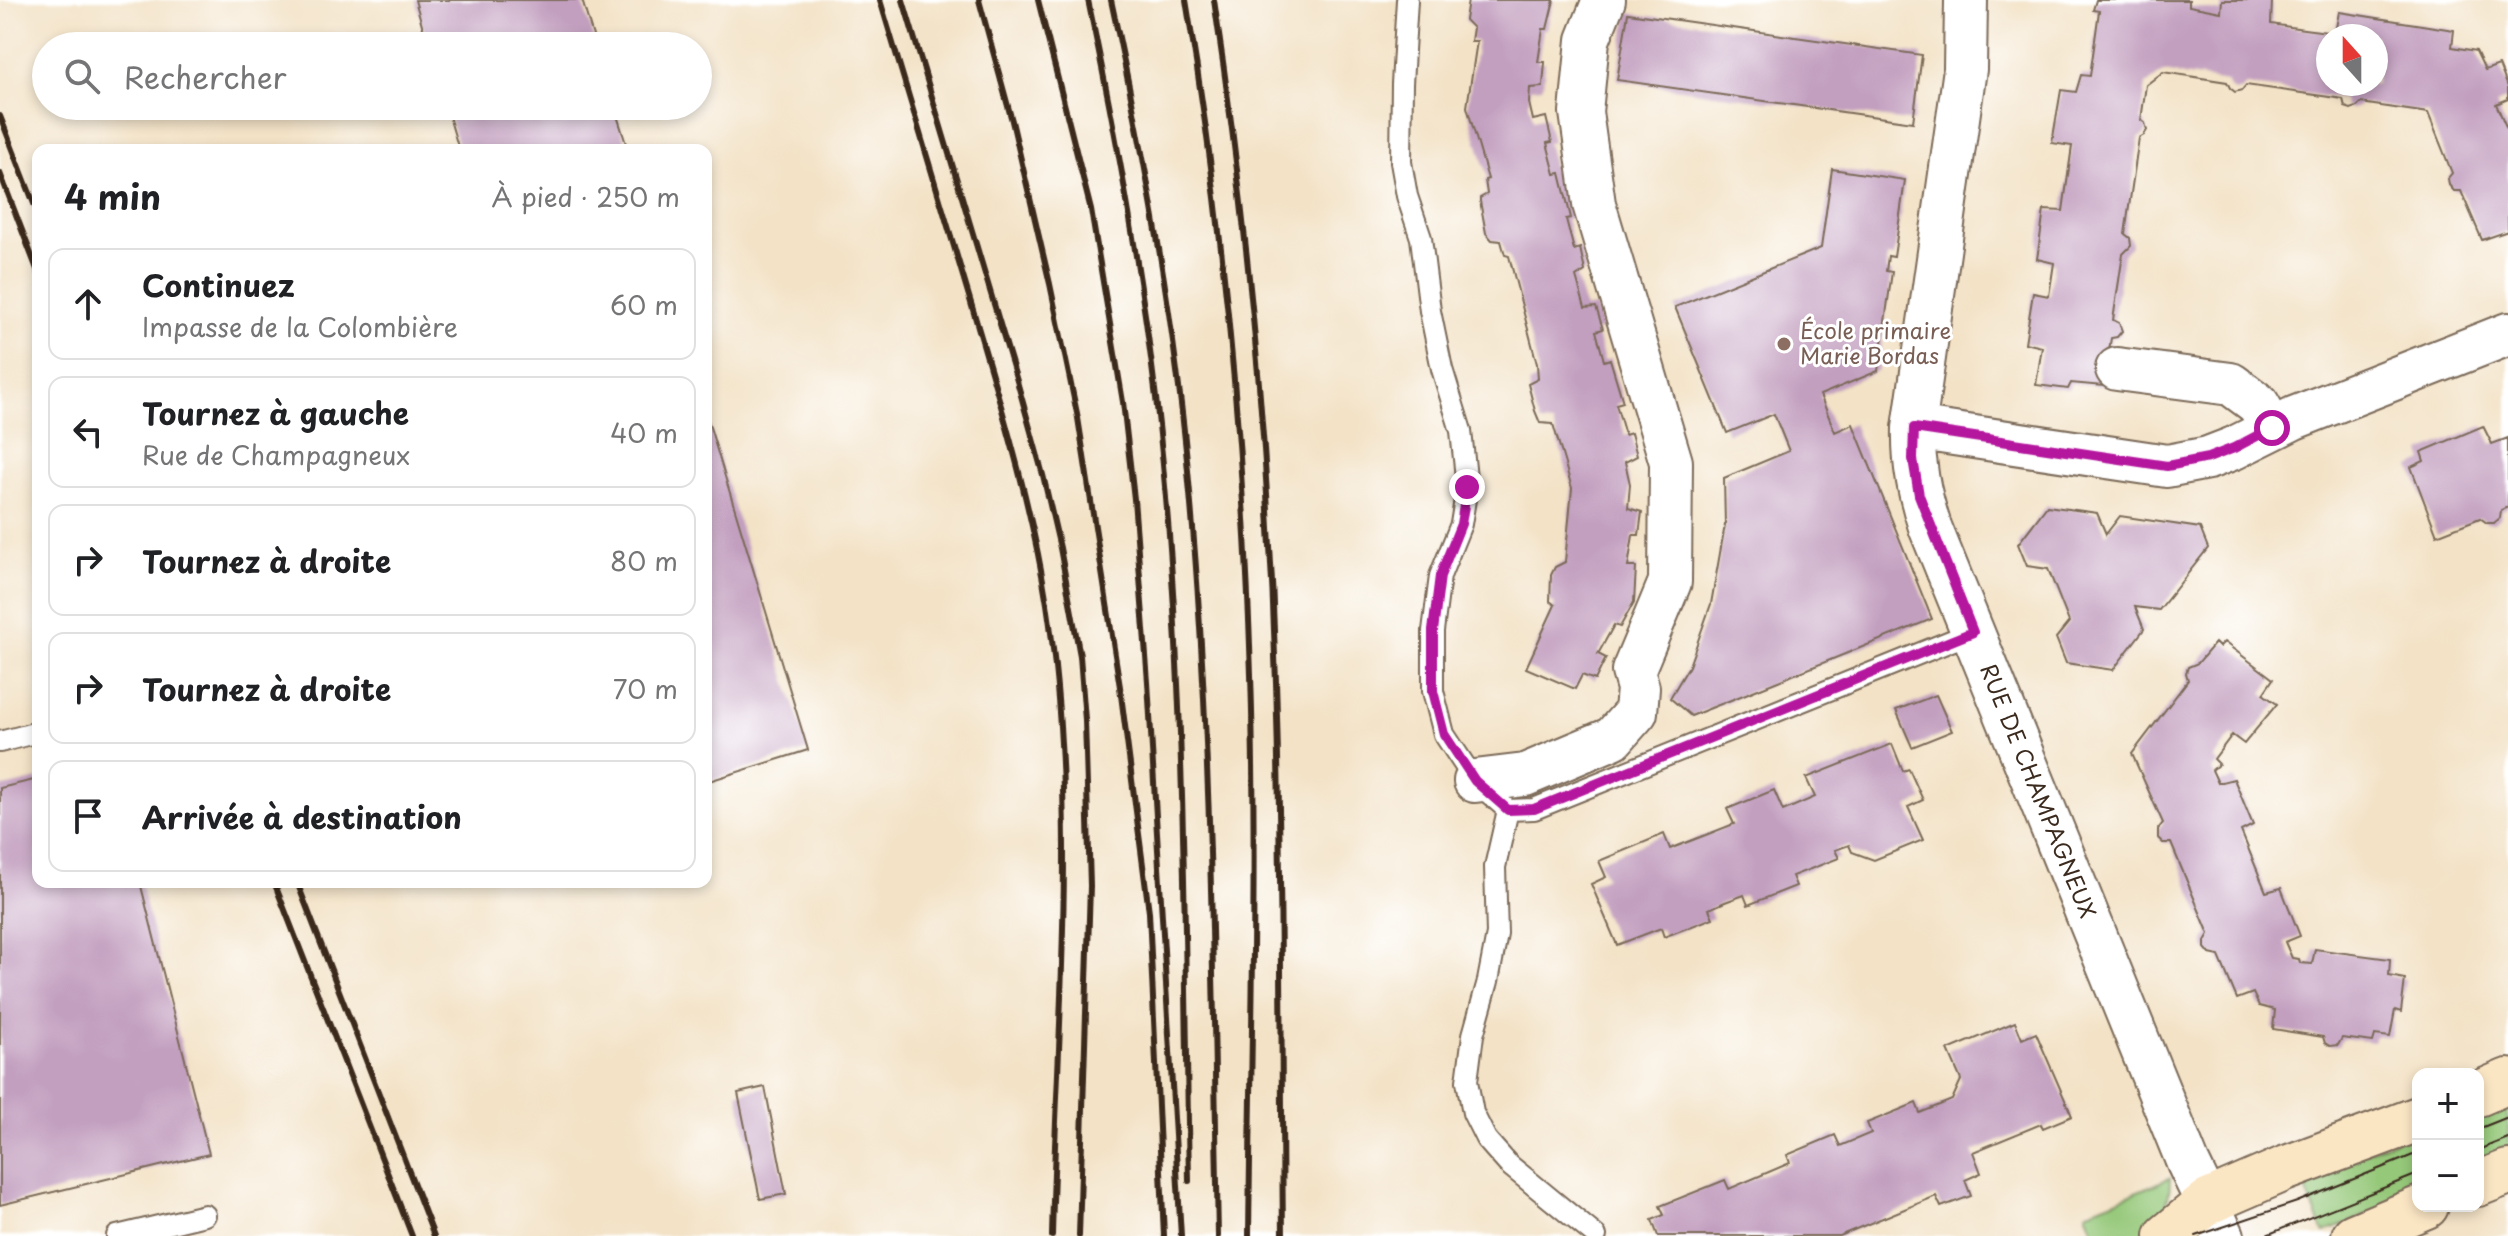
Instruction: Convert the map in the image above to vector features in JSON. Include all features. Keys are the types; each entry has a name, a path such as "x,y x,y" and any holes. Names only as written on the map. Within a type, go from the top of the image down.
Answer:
{"street":[{"path":"1475,781 1525,775 1613,738 1636,712 1638,688 1633,671 1670,582 1671,462 1594,204 1581,112 1588,40 1604,0"},
{"name":"RUE DE CHAMPAGNEUX","path":"1966,0 1965,69 1914,428 1913,459 1919,495 2188,1163 2215,1219"},
{"path":"1914,428 2167,466 2208,458 2234,448 2283,423 2508,334"},
{"path":"2117,369 2231,384 2283,423"},
{"path":"2484,1091 2508,1081"},
{"path":"2167,1236 2215,1219 2284,1169 2412,1121"},
{"path":"2484,1182 2508,1172"},
{"path":"2354,1236 2412,1212"}],"lane":[{"path":"1407,0 1401,162 1407,196 1421,238 1430,311 1442,369 1461,431 1467,487 1461,524 1440,576 1433,631 1433,691 1444,734 1475,781 1508,810 1534,809 1973,632"},
{"path":"0,742 32,734"},
{"path":"1508,810 1495,867 1497,934 1473,1035 1467,1081 1473,1113 1486,1139 1508,1164 1596,1236"},
{"path":"117,1236 205,1215"}],"green space":[{"path":"2508,1095 2508,1157 2484,1167 2484,1140 2484,1105"},
{"path":"2412,1133 2412,1196 2324,1233 2301,1178"},
{"path":"2170,1178 2164,1212 2148,1233 2140,1236 2095,1236 2086,1212"}],"building":[{"path":"415,0 582,0 592,32 424,32"},
{"path":"1468,0 1554,0 1547,29 1543,29 1538,62 1545,62 1543,85 1530,88 1529,103 1533,120 1546,117 1552,142 1547,143 1555,174 1560,173 1571,218 1566,219 1574,250 1580,248 1585,271 1576,277 1585,308 1596,307 1603,329 1596,331 1604,361 1610,359 1623,402 1616,404 1625,435 1631,433 1637,456 1625,462 1630,484 1628,508 1642,512 1639,535 1633,535 1628,567 1636,567 1634,602 1620,627 1614,625 1598,654 1606,658 1595,680 1582,675 1575,689 1526,668 1555,605 1550,601 1551,575 1555,567 1565,562 1572,488 1553,424 1540,423 1535,411 1528,384 1538,379 1537,364 1509,256 1505,255 1501,241 1492,240 1486,233 1480,198 1487,194 1485,180 1488,179 1467,107 1477,41 1471,41 1473,28 1465,20"},
{"path":"2096,0 2189,0 2189,6 2221,12 2222,0 2272,1 2271,24 2316,30 2316,95 2246,85 2235,92 2227,82 2163,72 2146,85 2141,120 2147,130 2139,138 2125,234 2130,238 2131,246 2123,254 2113,320 2119,323 2122,331 2111,338 2103,386 2071,383 2068,389 2036,385 2042,347 2025,343 2033,293 2049,296 2054,263 2037,259 2044,210 2063,211 2072,146 2052,143 2061,90 2076,92 2081,75 2090,76 2099,11 2093,10"},
{"path":"2339,12 2454,30 2452,47 2476,51 2485,70 2499,65 2508,87 2508,99 2496,104 2508,131 2508,231 2482,240 2461,191 2454,191 2449,185 2448,178 2452,173 2428,113 2361,103 2351,109 2345,107 2343,99 2322,96 2388,96 2388,24 2337,24"},
{"path":"1628,13 1922,55 1913,122 1617,80"},
{"path":"450,120 618,120 626,144 457,144"},
{"path":"1832,169 1905,180 1894,257 1888,256 1886,271 1892,272 1878,371 1820,395 1835,432 1853,424 1932,619 1691,716 1670,698 1689,666 1711,604 1725,525 1724,478 1789,451 1774,414 1727,433 1675,307 1821,248"},
{"path":"2483,426 2492,444 2508,438 2508,507 2501,510 2500,518 2494,523 2480,518 2437,535 2411,467 2424,461 2421,452"},
{"path":"712,434 808,750 712,780"},
{"path":"2047,506 2097,513 2106,534 2120,516 2200,528 2208,548 2159,610 2135,607 2144,629 2113,670 2066,663 2056,638 2069,622 2048,569 2027,566 2018,544"},
{"path":"2224,642 2273,679 2263,694 2277,704 2244,744 2232,735 2214,759 2219,764 2212,770 2218,783 2234,779 2253,825 2241,831 2266,892 2281,888 2300,936 2285,942 2292,958 2299,959 2300,963 2312,964 2315,949 2390,959 2389,976 2405,979 2401,1012 2395,1010 2390,1037 2375,1035 2373,1042 2342,1038 2338,1045 2330,1046 2323,1037 2273,1029 2275,1010 2259,1006 2253,993 2237,999 2219,956 2210,954 2205,948 2209,934 2171,843 2163,843 2158,838 2158,829 2163,823 2132,754 2188,680 2188,667 2198,663 2215,643 2219,647"},
{"path":"1936,695 1952,731 1912,747 1896,710"},
{"path":"1892,744 1903,771 1909,769 1923,800 1908,807 1923,840 1874,860 1852,852 1849,845 1835,850 1839,858 1792,876 1796,886 1748,905 1744,895 1709,909 1713,918 1664,937 1661,928 1617,945 1591,884 1606,877 1599,861 1664,834 1670,849 1734,824 1727,809 1774,790 1783,811 1815,797 1806,778"},
{"path":"32,780 32,888 142,888 209,1154 0,1205 0,788"},
{"path":"2015,1022 2022,1039 2036,1033 2072,1116 2043,1128 2041,1124 1973,1152 1981,1173 1965,1180 1971,1196 1941,1207 1936,1196 1839,1236 1658,1236 1652,1220 1664,1215 1660,1206 1725,1180 1729,1189 1790,1163 1787,1155 1835,1135 1840,1146 1871,1133 1867,1123 1916,1103 1920,1113 1952,1100 1961,1080 1948,1050"},
{"path":"765,1087 786,1194 760,1199 738,1093"}],"tram line":[{"path":"2484,1127 2508,1117"},
{"path":"2484,1148 2508,1138"},
{"path":"2196,1236 2297,1202 2412,1155"},
{"path":"2264,1236 2412,1176"}],"railway":[{"path":"880,0 1004,415 1024,490 1047,604 1057,683 1064,840 1052,1236"},
{"path":"903,0 1043,475 1080,656 1090,886 1079,1236"},
{"path":"979,0 1012,121 1078,418 1120,687 1149,912 1164,1236"},
{"path":"1038,0 1091,210 1123,402 1148,682 1181,1236"},
{"path":"1088,0 1135,248 1150,348 1166,495 1182,789 1189,1181"},
{"path":"1111,0 1158,245 1177,369 1190,493 1207,771 1218,1236"},
{"path":"1186,0 1211,168 1230,336 1248,590 1254,815 1249,1236"},
{"path":"1214,0 1247,255 1273,597 1278,751 1283,1236"},
{"path":"0,116 32,199"},
{"path":"0,173 32,256"},
{"path":"276,888 412,1236"},
{"path":"299,888 434,1236"}],"place":[{"name":"École primaire Marie Bordas","path":"1784,344"}],"route":[{"path":"1467,487 1461,524 1440,576 1433,631 1433,691 1444,734 1475,781 1508,810 1534,809 1973,632 1919,495 1913,459 1914,428 2167,466 2208,458 2272,428"}]}
